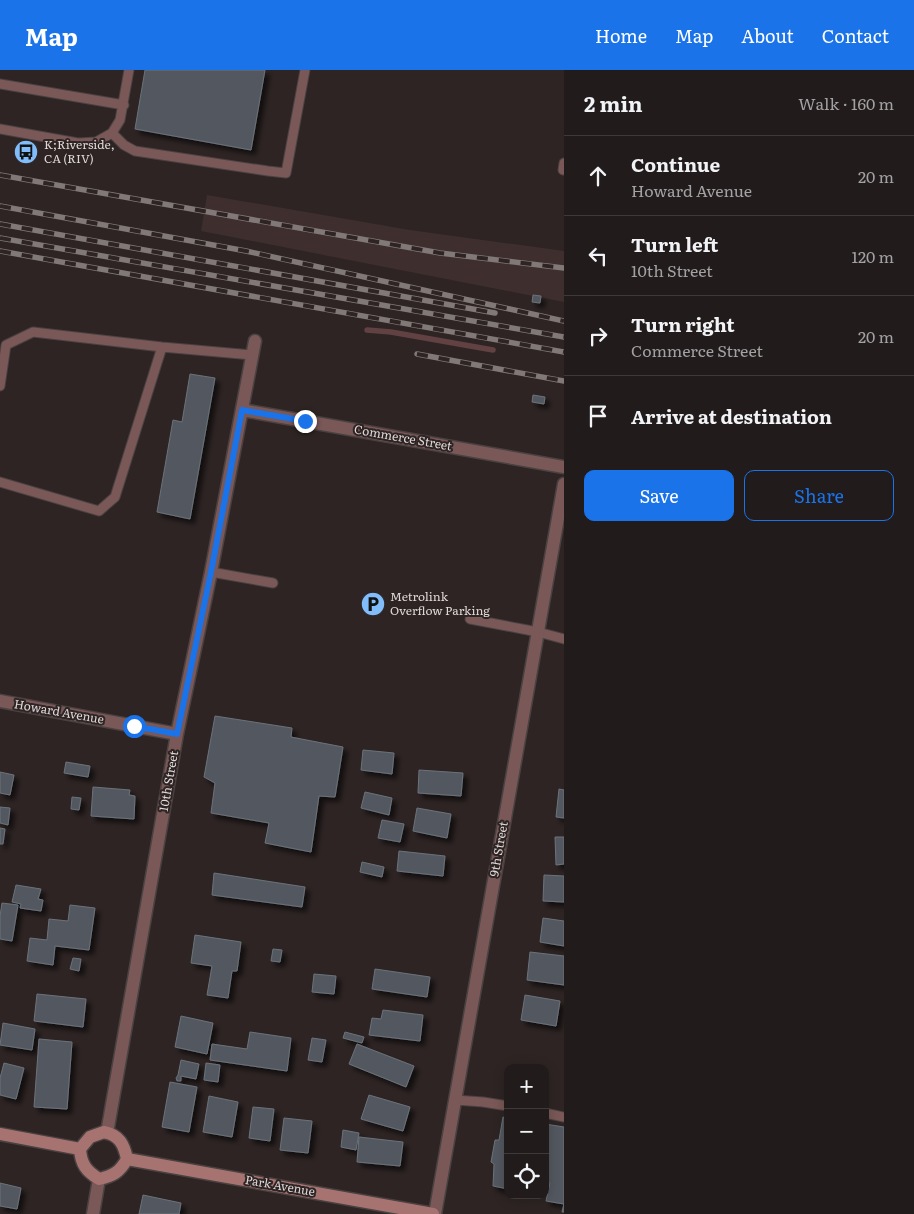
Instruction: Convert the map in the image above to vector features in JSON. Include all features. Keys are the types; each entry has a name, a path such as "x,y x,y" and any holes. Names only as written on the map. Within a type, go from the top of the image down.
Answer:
{"street":[{"name":"10th Street","path":"107,1133 177,734 211,572 255,341"},
{"name":"Commerce Street","path":"242,410 564,467"},
{"name":"9th Street","path":"434,1214 564,484"},
{"name":"Howard Avenue","path":"0,701 177,734"},
{"path":"96,1133 107,1133 117,1137 122,1142 127,1159 120,1170 114,1175 99,1179 86,1170 82,1163 80,1150 90,1137 96,1133"},
{"path":"0,1134 80,1150"},
{"name":"Park Avenue","path":"127,1159 434,1214"},
{"path":"93,1214 99,1179"}],"lane":[{"path":"0,129 78,143 96,142 112,133 120,120 129,70"},
{"path":"112,133 124,145 135,151 286,173 305,70"},
{"path":"0,84 124,105"},
{"path":"0,386 6,345 34,332 162,347 252,354"},
{"path":"0,482 99,511 115,497 162,347"},
{"path":"211,572 273,583"},
{"path":"470,619 564,639"},
{"path":"455,1100 504,1105"},
{"path":"549,1114 564,1116"}],"shaded area":[{"path":"207,195 410,230 564,251 564,302 201,231"}],"building":[{"path":"145,70 265,70 251,150 135,129"},
{"path":"533,295 541,296 540,303 532,302"},
{"path":"190,374 215,378 190,519 157,512 173,420 182,422"},
{"path":"533,395 545,397 544,404 532,402"},
{"path":"215,716 292,728 291,737 343,747 335,797 319,796 311,852 265,843 269,823 211,813 215,783 204,777"},
{"path":"363,750 394,753 392,774 361,770"},
{"path":"66,762 90,766 88,777 64,773"},
{"path":"419,770 463,773 461,796 418,793"},
{"path":"0,772 14,775 10,795 0,793"},
{"path":"93,787 130,790 129,795 135,796 134,819 91,816"},
{"path":"559,789 564,790 564,818 556,817"},
{"path":"365,792 392,798 389,815 361,808"},
{"path":"72,797 81,798 79,810 71,809"},
{"path":"0,807 10,808 8,825 0,823"},
{"path":"417,808 451,814 447,838 413,831"},
{"path":"382,820 404,824 400,842 378,838"},
{"path":"0,828 5,829 3,844 0,844"},
{"path":"555,837 564,837 564,864 556,865"},
{"path":"399,851 445,856 443,876 397,871"},
{"path":"362,862 384,867 382,877 360,872"},
{"path":"214,873 305,887 302,907 212,895"},
{"path":"544,875 564,876 564,902 543,901"},
{"path":"16,885 41,889 38,899 43,900 41,911 20,908 21,904 12,902"},
{"path":"2,903 18,905 12,941 0,939"},
{"path":"70,905 95,908 89,950 55,946 53,965 27,961 30,938 47,940 49,919 68,921"},
{"path":"543,918 564,921 564,946 540,942"},
{"path":"195,935 241,942 237,971 232,971 228,998 207,995 212,966 191,963"},
{"path":"273,949 282,950 280,962 271,961"},
{"path":"530,952 564,956 564,985 527,980"},
{"path":"73,958 81,959 79,971 70,969"},
{"path":"375,969 430,977 427,997 372,989"},
{"path":"314,974 336,976 334,994 312,992"},
{"path":"37,994 86,999 83,1027 34,1021"},
{"path":"525,995 560,1001 556,1026 521,1020"},
{"path":"383,1010 423,1015 420,1041 369,1035 372,1018 381,1019"},
{"path":"181,1016 213,1023 207,1054 175,1047"},
{"path":"3,1023 35,1029 32,1050 0,1045"},
{"path":"250,1032 291,1038 287,1071 210,1060 212,1044 247,1049"},
{"path":"345,1032 364,1037 362,1043 343,1038"},
{"path":"312,1038 326,1040 322,1062 308,1060"},
{"path":"39,1039 72,1042 67,1109 34,1107"},
{"path":"357,1044 414,1066 406,1087 349,1064"},
{"path":"181,1060 199,1064 196,1079 181,1076 181,1081 177,1081 176,1078"},
{"path":"4,1063 24,1068 16,1099 0,1095 0,1078"},
{"path":"206,1063 220,1065 218,1082 204,1080"},
{"path":"170,1082 197,1087 189,1132 162,1127"},
{"path":"369,1095 410,1107 403,1131 361,1119"},
{"path":"209,1096 238,1102 232,1137 203,1132"},
{"path":"253,1107 274,1109 270,1141 249,1138"},
{"path":"503,1117 504,1188 493,1186 494,1164 491,1162 495,1140 499,1140"},
{"path":"284,1118 312,1121 308,1153 280,1150"},
{"path":"549,1125 564,1127 564,1204 546,1201 549,1199"},
{"path":"343,1130 359,1133 356,1150 341,1147"},
{"path":"359,1137 403,1142 400,1166 357,1162"},
{"path":"0,1183 21,1188 17,1209 0,1206"},
{"path":"143,1195 181,1203 179,1214 139,1214"}],"waterway":[{"path":"367,330 391,332 493,350"}],"railway":[{"path":"0,175 440,253 564,268"},
{"path":"0,206 246,251 564,321"},
{"path":"0,224 495,313"},
{"path":"0,238 564,337"},
{"path":"0,251 564,352"},
{"path":"417,354 564,381"}],"place":[{"name":"K;Riverside, CA (RIV)","path":"26,152"},
{"name":"Metrolink Overflow Parking","path":"373,604"}],"route":[{"path":"134,726 177,734 242,410 305,421"}]}
